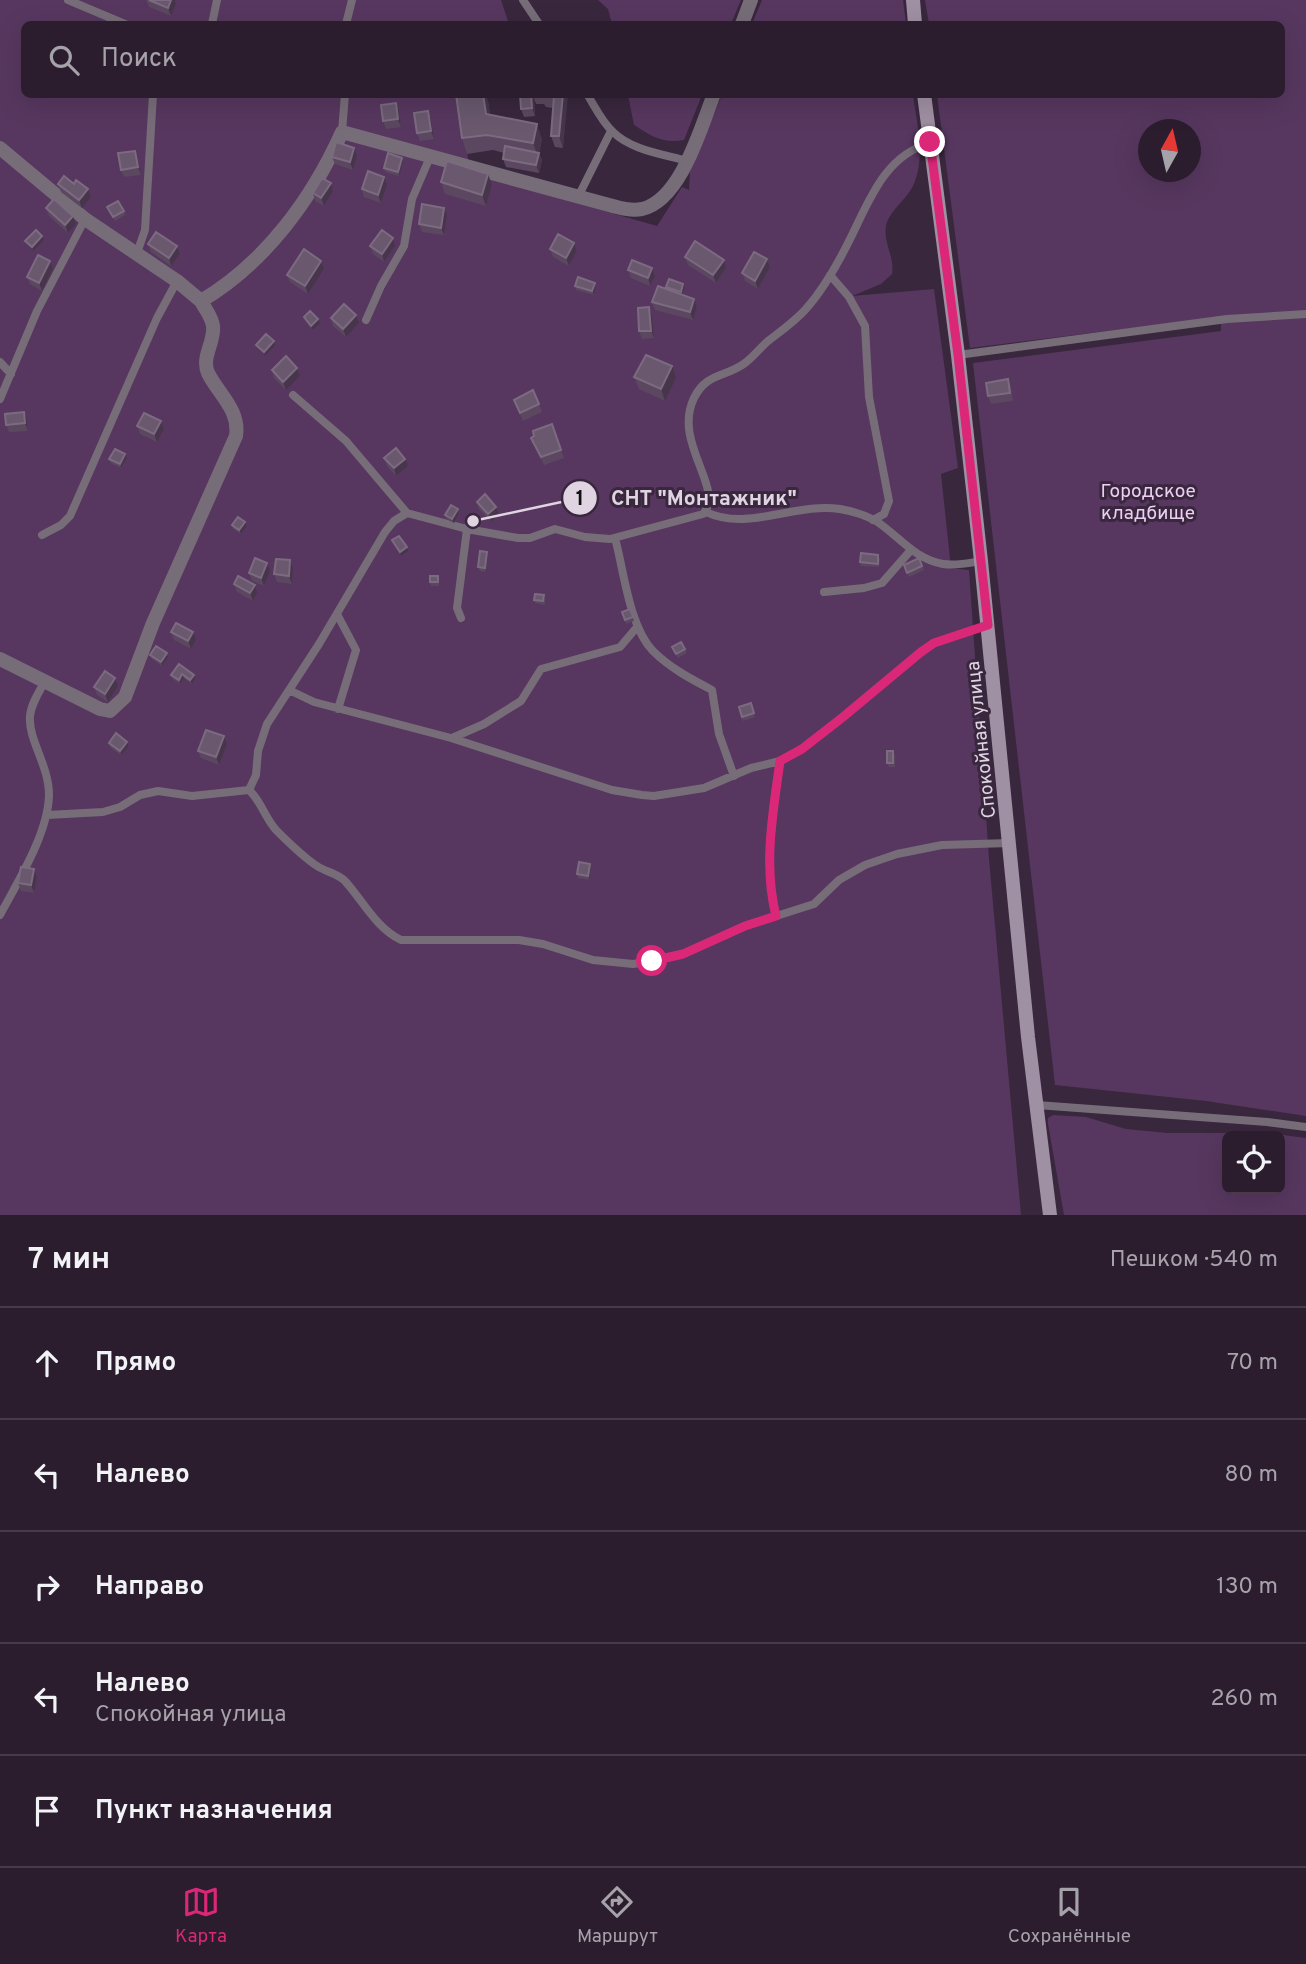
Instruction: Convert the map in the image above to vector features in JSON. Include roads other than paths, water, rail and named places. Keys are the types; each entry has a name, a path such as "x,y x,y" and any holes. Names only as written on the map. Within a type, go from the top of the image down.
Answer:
{"street":[{"path":"743,21 751,0"},
{"path":"913,0 915,21"},
{"path":"201,301 225,287 276,238 315,183 342,132 578,198 627,209 642,209 666,192 687,161 712,98"},
{"name":"Спокойная улица","path":"924,98 958,355 1050,1215"},
{"path":"0,148 85,219 177,281 201,301 213,327 205,362 208,373 236,416 238,426 236,436 153,623 125,697 110,711 100,709 0,659"}],"lane":[{"path":"68,0 118,21"},
{"path":"213,21 217,0"},
{"path":"347,21 352,0"},
{"path":"523,0 537,21"},
{"path":"136,253 145,230 153,98"},
{"path":"342,132 345,98"},
{"path":"590,98 611,131 634,145 687,161"},
{"path":"578,198 611,131"},
{"path":"293,395 346,441 407,513 467,529 530,538 555,528 596,539 615,538 696,518 705,512 710,503 710,494 694,453 688,426 693,400 705,381 746,363 806,310 830,275 882,177 912,149 930,142"},
{"path":"366,320 381,286 404,246 412,199 430,157"},
{"path":"0,399 37,311 85,219"},
{"path":"830,275 849,297 865,326 869,397 889,501 884,514 873,520"},
{"path":"42,535 61,525 70,516 157,318 177,281"},
{"path":"958,355 1227,319 1306,314"},
{"path":"0,362 11,374"},
{"path":"705,512 720,518 736,519 825,508 860,514 873,520 918,555 941,564 981,562"},
{"path":"249,790 256,775 258,751 267,724 385,532 394,521 407,513"},
{"path":"461,618 457,608 467,529"},
{"path":"615,538 637,627 652,649 677,671 712,690 719,734 734,776"},
{"path":"824,592 864,588 882,583 911,550"},
{"path":"337,614 356,650 338,709"},
{"path":"289,690 314,702 451,738 612,790 642,795 695,790 759,765 780,761 802,749 934,643 988,625"},
{"path":"451,738 484,724 521,701 541,670 620,647 637,627"},
{"path":"0,915 47,815 48,780 30,724 33,705 45,681"},
{"path":"776,916 769,887 769,867 770,835 780,761"},
{"path":"47,815 103,812 120,807 140,795 159,791 192,796 249,790"},
{"path":"249,790 276,830 316,866 345,881 390,935 401,940 519,940 543,944 593,960 633,964 683,954 745,926 814,904 839,880 865,865 897,854 942,845 1010,843"},
{"path":"1037,1105 1306,1127"}],"place":[{"name":"СНТ \"Монтажник\"","path":"473,521"}],"park label":[{"name":"Городское кладбище","path":"1148,501"}]}
